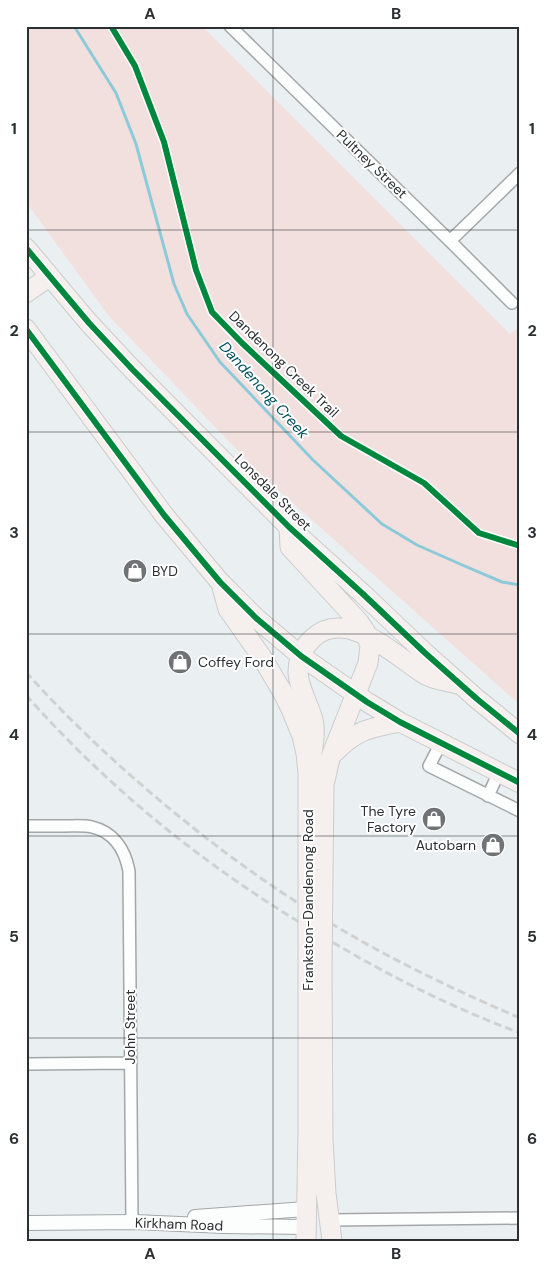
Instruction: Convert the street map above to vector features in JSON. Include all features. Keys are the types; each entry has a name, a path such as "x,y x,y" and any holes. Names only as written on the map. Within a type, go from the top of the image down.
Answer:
{"highway":[{"name":"Lonsdale Street","path":"26,248 89,323 132,369 289,527 424,652 520,734"},
{"path":"26,293 49,276"},
{"path":"26,329 164,515 220,582 256,618 301,656 400,722 520,782"},
{"path":"289,527 290,547 358,621 368,636"},
{"name":"Frankston-Dandenong Road","path":"220,582 228,609 261,656 282,691 304,742 315,873 315,964 306,1225"},
{"path":"308,773 315,730 313,718 299,677 299,663 306,647 313,638 327,630 348,628 356,630 400,657 426,676 462,686"},
{"name":"Frankston-Dandenong Road","path":"315,873 324,784 330,759 369,660 368,636"},
{"path":"330,759 343,744 357,733 370,728 400,722"},
{"name":"Frankston-Dandenong Road","path":"315,964 326,1193 332,1241"},
{"name":"Kirkham Road","path":"306,1225 330,1220"}],"street":[{"name":"Pultney Street","path":"230,26 512,303"},
{"path":"450,241 520,173"},
{"path":"441,743 429,766 520,811"},
{"path":"488,796 499,772"},
{"name":"John Street","path":"26,826 82,826 103,830 113,837 124,852 127,861 129,871 133,1222"},
{"path":"26,1064 130,1063"},
{"name":"Kirkham Road","path":"330,1220 520,1218"},
{"name":"Kirkham Road","path":"26,1223 133,1222 205,1225 306,1225"}],"shaded area":[{"path":"26,26 202,26 510,334 520,326 519,704 260,474 108,315 26,202"}],"waterway":[{"name":"Dandenong Creek","path":"74,26 116,93 136,144 174,284 187,314 220,362 313,460 382,524 417,545 502,582 520,585"}],"railway":[{"path":"26,672 120,766 171,810 252,872 337,927 404,964 520,1018"},
{"path":"26,695 58,730 125,794 197,853 235,880 314,931 389,974 493,1023 520,1033"}],"cycle path":[{"name":"Dandenong Creek Trail","path":"111,26 135,66 164,142 196,270 212,312 242,343 341,436 424,483 479,533 520,546"},
{"path":"26,248 89,323 132,369 289,527 424,652 520,734"},
{"path":"26,329 164,515 220,582 256,618 301,656 367,702 400,722 520,783"}],"place":[{"name":"BYD","path":"135,571"},
{"name":"Coffey Ford","path":"180,662"},
{"name":"The Tyre Factory","path":"434,819"},
{"name":"Autobarn","path":"493,845"}]}
